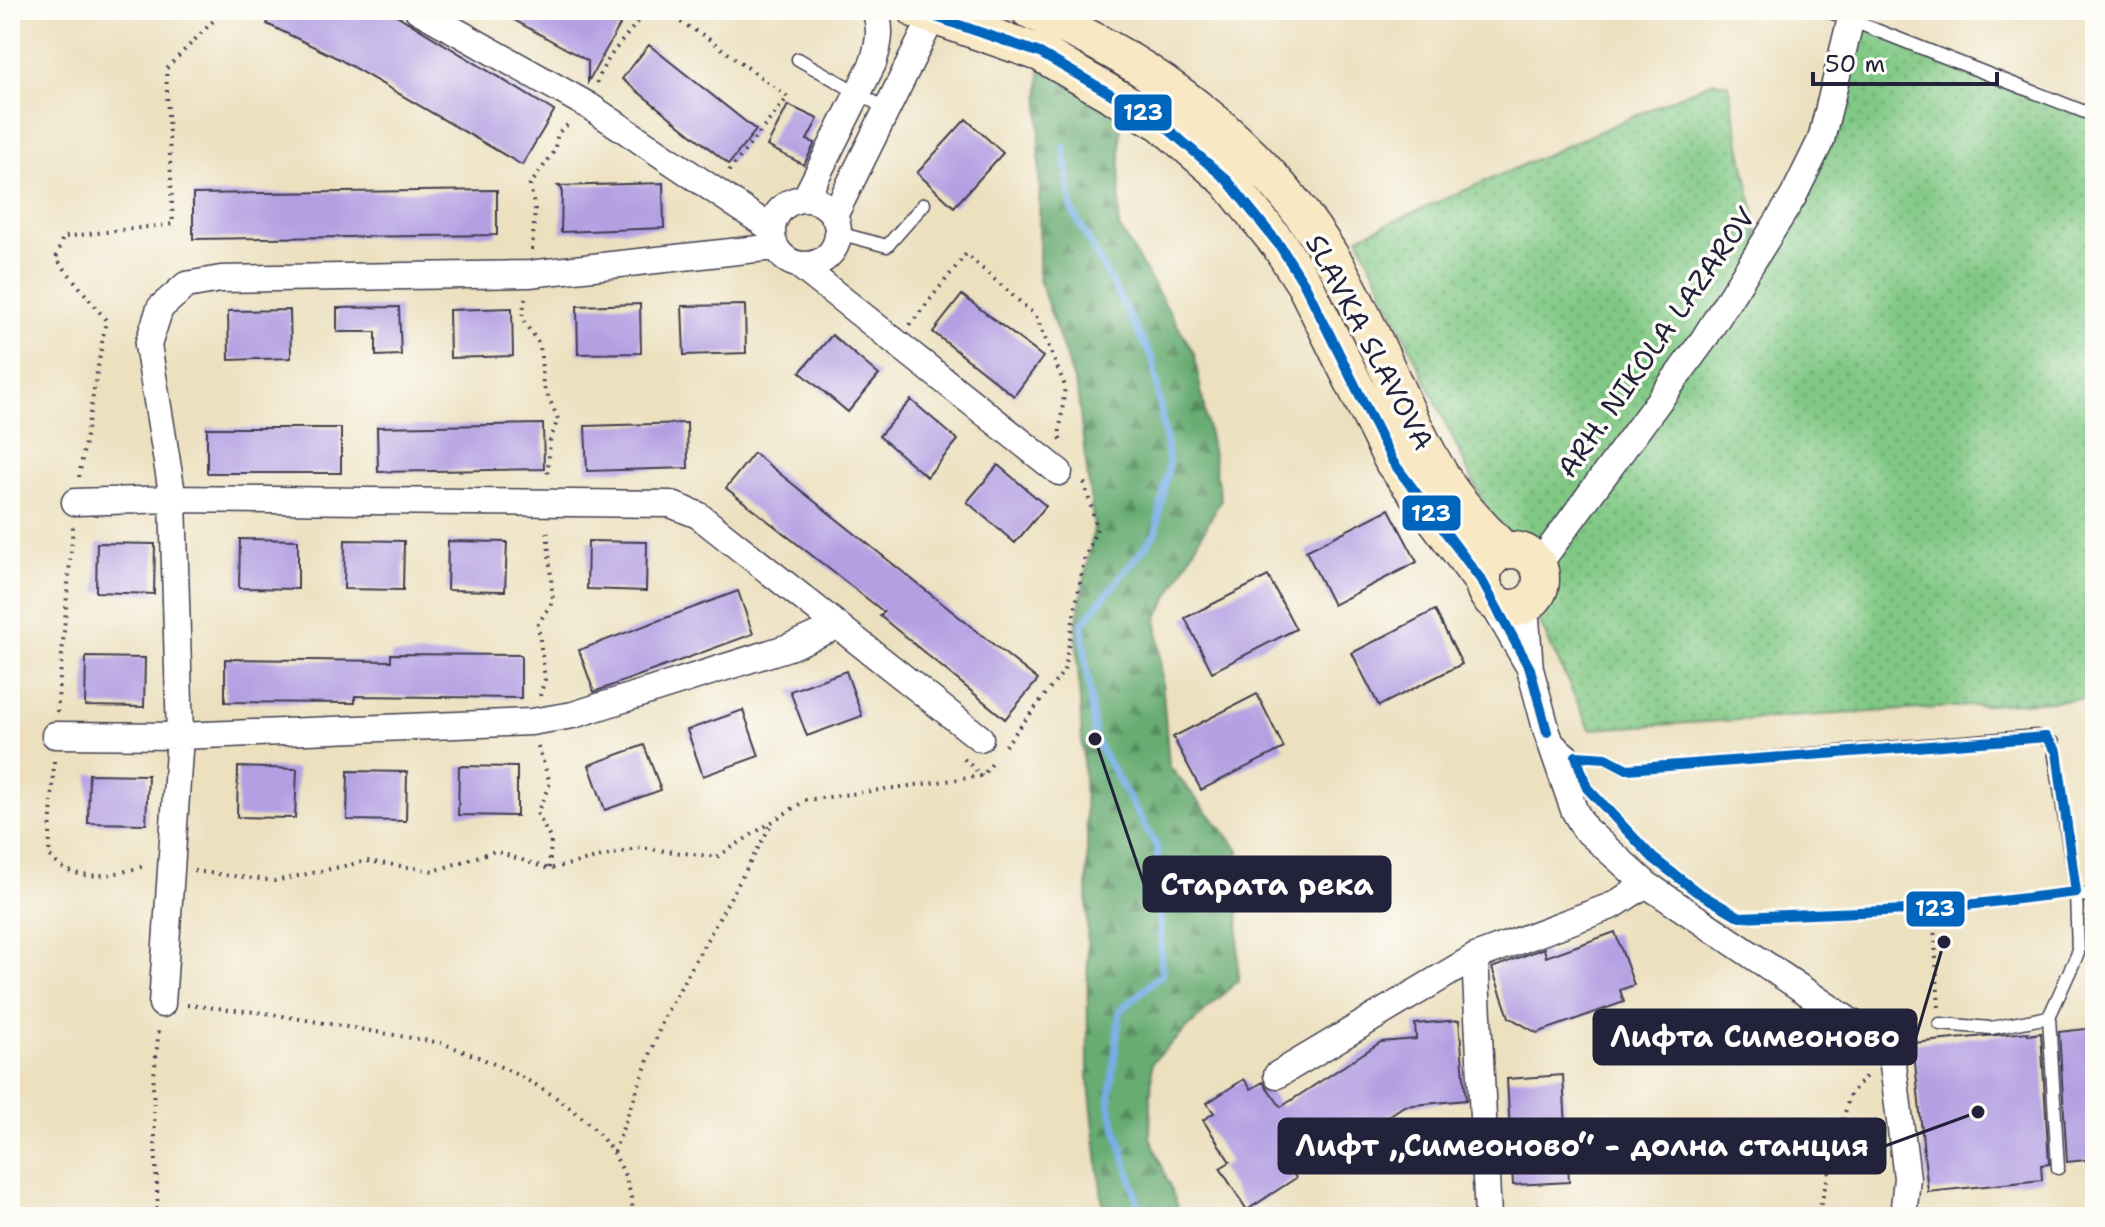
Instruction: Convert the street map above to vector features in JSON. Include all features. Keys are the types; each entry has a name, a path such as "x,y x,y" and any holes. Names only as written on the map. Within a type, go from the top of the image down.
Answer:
{"street":[{"path":"418,10 589,106 713,192 773,238 788,261 799,265 895,344 1069,470"},
{"path":"773,238 779,211 805,199 873,63 879,43 879,22 875,10"},
{"name":"SLAVKA SLAVOVA","path":"1029,10 1066,25 1172,89 1256,158 1336,265 1398,395 1449,490 1504,551"},
{"path":"799,265 822,261 928,12"},
{"name":"SLAVKA SLAVOVA","path":"928,12 1040,53 1099,86 1161,123 1227,180 1280,246 1305,285 1393,462 1486,590"},
{"name":"ARH. NIKOLA LAZAROV","path":"1538,565 1702,342 1762,252 1821,140 1852,15"},
{"path":"805,199 827,207 856,312"},
{"path":"162,1004 180,736 173,499 148,345 160,308 186,285 221,279 529,274 773,238"},
{"path":"75,502 173,499 670,504 698,515 980,738"},
{"path":"1486,590 1507,609 1525,606 1538,592 1541,583 1538,565 1524,552 1504,551 1488,562 1486,590 1530,669"},
{"path":"1525,606 1530,669 1547,732 1574,810 1585,829 1646,884 1891,1049 1907,1178 1903,1217"},
{"path":"55,735 180,736 531,722 573,715 789,647 837,626"},
{"path":"1277,1075 1475,957 1614,905 1646,884"},
{"path":"1475,957 1488,1217"}],"lane":[{"path":"1825,10 1852,15 2095,116"},
{"path":"798,59 888,110"},
{"path":"834,234 887,246 924,204"},
{"path":"1547,732 1576,756 1587,788 1653,858 1697,892 1740,917 1933,909 2076,892 2095,899"},
{"path":"1576,756 1606,758 1627,769 2046,737 2057,752 2076,892 2078,953 2049,1017 2058,1168"},
{"path":"1940,1024 1991,1028 2049,1017"}],"path":[{"path":"224,10 166,69 173,224 63,237 56,258 106,320 75,502 55,735 49,855 58,867 101,878 148,866 275,881 367,861 434,871 495,851 549,869 640,848 717,857 806,800 982,776 1064,671 1084,560 1097,528 1069,470"},
{"path":"589,106 612,50 633,31 645,10"},
{"path":"660,10 706,37 788,97 713,192"},
{"path":"895,344 966,254 1036,316 1065,386 1059,437 1067,445"},
{"path":"614,1152 664,1017 773,821"},
{"path":"1935,947 1940,1024"},
{"path":"158,1217 153,1086 162,1004 250,1010 441,1043 468,1053 561,1102 591,1126 614,1152 630,1184 633,1217"},
{"path":"1810,1217 1821,1203 1850,1094 1891,1049"}],"green space":[{"path":"1852,20 2095,116 2095,783 2092,783 2085,699 1590,729 1358,237 1714,81 1728,84 1761,250 1793,197"},
{"path":"1040,53 1121,99 1119,227 1194,353 1221,499 1157,618 1169,766 1239,850 1238,980 1152,1062 1150,1136 1182,1217 1104,1217 1088,1076 1087,836 1076,626 1094,528 1077,390 1039,279"}],"building":[{"path":"274,10 388,10 554,111 522,165 337,58 267,24"},
{"path":"496,10 593,10 620,25 588,82 588,61"},
{"path":"649,45 756,130 729,164 622,79"},
{"path":"788,105 818,119 807,140 815,143 804,165 767,146"},
{"path":"966,119 1003,153 954,207 917,173"},
{"path":"663,183 664,228 561,232 562,189 558,186"},
{"path":"497,190 497,235 193,239 193,194"},
{"path":"962,295 1043,357 1014,396 933,332"},
{"path":"640,304 641,353 578,354 577,306"},
{"path":"745,305 746,353 684,355 682,306"},
{"path":"399,307 401,355 376,356 376,332 337,332 337,308"},
{"path":"512,308 513,356 450,358 449,310"},
{"path":"290,310 291,358 229,360 228,311"},
{"path":"832,335 879,375 848,412 800,372"},
{"path":"911,400 958,440 927,477 879,436"},
{"path":"687,423 688,468 587,471 585,426"},
{"path":"543,424 544,469 378,472 377,427"},
{"path":"207,428 341,428 341,473 207,473"},
{"path":"754,453 1038,680 1005,719 880,616 884,612 726,488"},
{"path":"998,465 1046,506 1015,543 967,502"},
{"path":"1389,509 1417,562 1333,605 1306,551"},
{"path":"240,539 298,540 298,589 239,588"},
{"path":"345,540 404,541 403,590 344,589"},
{"path":"448,541 507,542 505,591 447,590"},
{"path":"588,541 647,542 646,591 587,589"},
{"path":"97,543 155,544 154,594 96,592"},
{"path":"1268,576 1296,629 1212,672 1185,618"},
{"path":"738,591 753,634 594,692 579,650"},
{"path":"1435,610 1462,664 1379,706 1352,653"},
{"path":"391,654 521,655 521,698 355,696 355,703 225,702 225,659 391,661"},
{"path":"86,657 145,658 144,707 85,706"},
{"path":"846,671 862,716 807,736 790,691"},
{"path":"1257,694 1284,748 1201,790 1173,737"},
{"path":"743,710 759,756 703,776 687,730"},
{"path":"644,745 661,790 605,810 589,765"},
{"path":"459,766 517,767 517,816 458,815"},
{"path":"238,767 297,769 295,818 237,817"},
{"path":"348,771 407,772 406,821 347,820"},
{"path":"89,774 148,775 146,824 88,823"},
{"path":"1615,932 1634,985 1620,990 1624,1002 1537,1033 1509,1017 1492,968 1544,948 1546,957"},
{"path":"1459,1020 1466,1100 1404,1106 1337,1150 1327,1135 1286,1162 1296,1178 1247,1210 1220,1168 1230,1162 1203,1120 1214,1113 1207,1103 1244,1079 1251,1089 1263,1082 1281,1107 1381,1042 1416,1039 1415,1024"},
{"path":"2095,1028 2095,1159 2067,1162 2059,1032"},
{"path":"2028,1032 2028,1035 2041,1033 2049,1164 2041,1165 2042,1180 1928,1192 1913,1043"},
{"path":"1563,1075 1569,1182 1513,1185 1507,1079"}],"waterway":[{"path":"1064,147 1072,210 1153,360 1169,462 1156,533 1082,624 1095,739 1157,847 1162,974 1120,1011 1109,1104 1142,1217"}],"transit line":[{"name":"123","path":"916,10 1040,53 1161,123 1227,180 1280,246 1305,285 1393,462 1482,581 1530,669 1547,732"},
{"name":"123","path":"2046,737 2057,752 2076,892 1933,909 1740,917 1697,892 1653,858 1587,788 1576,756 1606,758 1627,769 2046,737"}],"place":[{"name":"Старата река","path":"1095,739"},
{"name":"Лифта Симеоново","path":"1944,942"},
{"name":"Лифт „Симеоново“ - долна станция","path":"1978,1112"}]}
